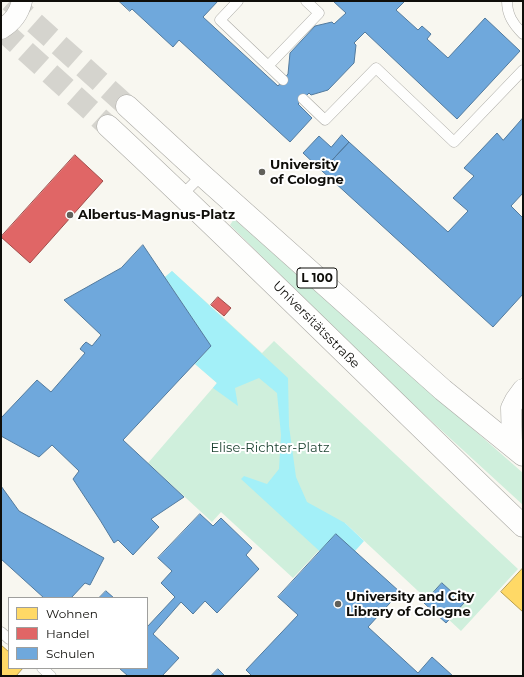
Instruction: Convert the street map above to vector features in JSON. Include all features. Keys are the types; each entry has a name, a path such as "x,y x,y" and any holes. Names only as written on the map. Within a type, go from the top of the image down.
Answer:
{"main road":[{"name":"L 100","path":"127,106 202,175 438,385 517,450"},
{"name":"Universitätsstraße","path":"108,126 290,299 523,526"}],"street":[{"path":"1,29 15,19 22,1"},
{"path":"517,450 511,408 523,389"}],"lane":[{"path":"238,1 220,20 283,80"},
{"path":"268,66 319,13 306,1"},
{"path":"507,1 508,13 514,25 523,34"},
{"path":"303,99 325,120 376,68 454,142 523,70"},
{"path":"182,195 202,175"},
{"path":"43,669 51,676"}],"green space":[{"path":"234,219 523,473 523,505 393,386 230,225"},
{"name":"Elise-Richter-Platz","path":"172,271 262,353 274,341 518,569 461,631 345,523 293,578 221,512 212,522 148,463 217,383 195,364 211,346 165,277"}],"water":[{"path":"172,271 288,378 289,426 296,477 307,502 345,523 364,541 339,569 241,479 244,476 267,484 279,469 281,435 277,393 259,378 235,388 238,406 213,388 217,383 195,364 211,346 165,277"}],"building: Wohnen":[{"path":"523,568 523,612 501,592"},
{"path":"1,645 8,651 8,669 22,669 16,676 1,676"}],"building: Handel":[{"path":"75,155 103,181 30,263 1,237"},
{"path":"218,297 231,308 224,316 211,305"}],"building: Schulen":[{"path":"119,1 218,1 203,17 278,86 288,74 290,53 315,26 332,22 334,24 346,13 333,1 405,1 396,10 418,30 422,26 431,34 427,39 448,58 485,18 520,51 457,119 365,32 354,43 356,45 354,63 328,90 311,95 309,93 298,104 312,118 290,142 179,40 173,47 132,9 130,11"},
{"path":"523,118 523,193 511,206 523,218 523,294 493,327 322,171 349,142 448,232 468,211 453,198 474,176 464,168 497,133 503,140"},
{"path":"342,135 349,142 322,171 303,153 319,136 331,147"},
{"path":"143,245 211,346 123,440 184,497 151,519 159,527 133,555 118,540 114,543 73,479 79,471 52,445 39,457 1,436 1,418 37,380 51,392 85,353 80,349 83,345 86,342 92,346 101,335 64,300 121,268"},
{"path":"1,486 19,511 104,558 90,585 85,583 72,597 43,597 1,559"},
{"path":"200,514 213,526 221,518 252,548 246,555 259,569 217,613 205,601 193,614 181,602 153,634 179,658 162,676 128,676 120,669 148,669 148,626 175,597 161,583 172,571 158,558"},
{"name":"University and City Library of Cologne","path":"336,534 400,592 368,627 418,673 432,657 453,676 252,676 246,670 298,615 278,597"},
{"path":"442,583 464,603 446,623 424,603"},
{"path":"106,591 113,597 100,597"},
{"path":"218,669 225,676 211,676"}],"tunnel":[{"path":"10,1 127,106"},
{"path":"1,29 108,126"}],"place":[{"name":"University of Cologne","path":"262,172"},
{"name":"Albertus-Magnus-Platz","path":"70,215"},
{"name":"University and City Library of Cologne","path":"338,604"}]}
